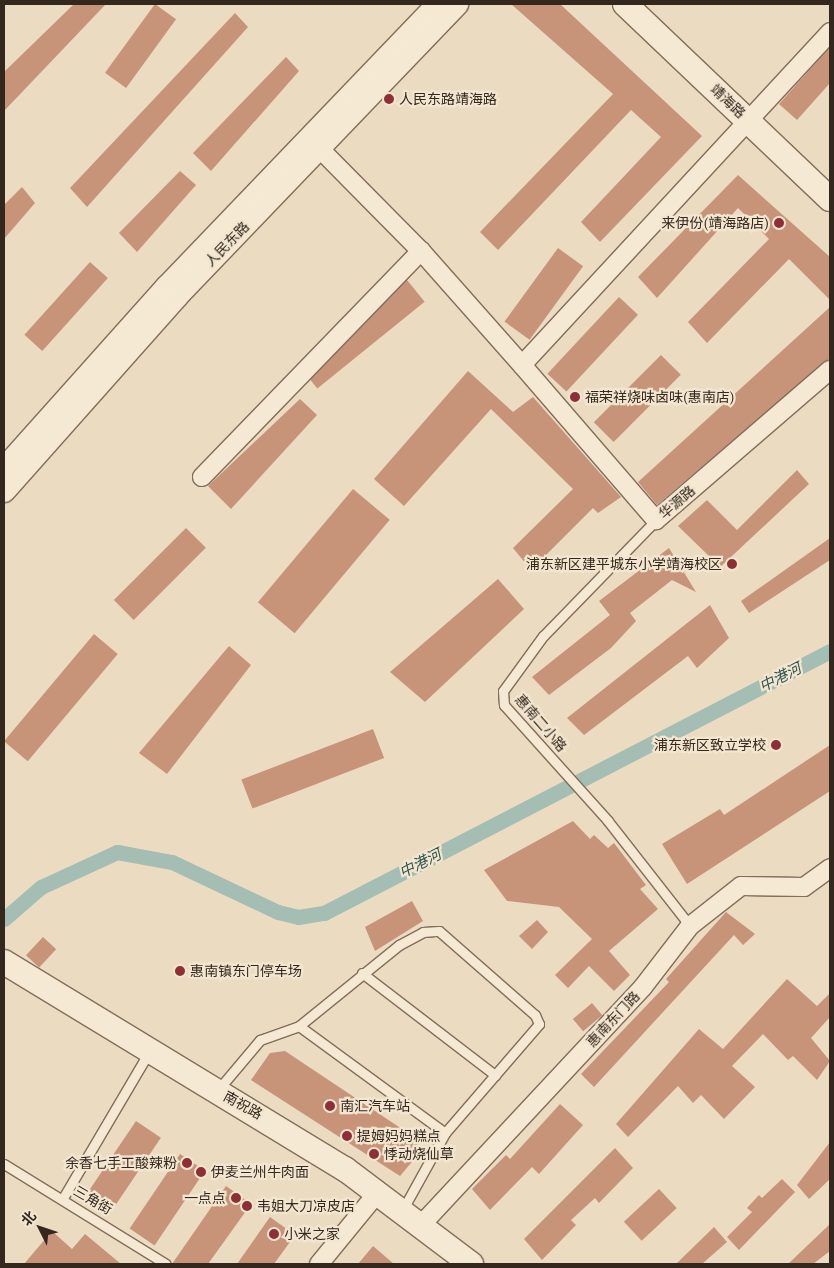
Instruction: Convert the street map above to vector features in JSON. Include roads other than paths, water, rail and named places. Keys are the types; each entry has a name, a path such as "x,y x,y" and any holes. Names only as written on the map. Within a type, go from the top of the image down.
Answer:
{"main road":[{"name":"靖海路","path":"625,4 830,178"},
{"name":"靖海路","path":"648,4 754,115 830,199"},
{"name":"南祝路","path":"4,962 223,1095 305,1154 379,1191 471,1264"}],"street":[{"name":"人民东路","path":"4,468 166,286 436,4"},
{"name":"人民东路","path":"4,491 122,355 457,4"},
{"path":"522,365 830,32"},
{"name":"华源路","path":"319,148 421,251 656,520 830,370"},
{"path":"202,478 421,251"},
{"name":"惠南东门路","path":"422,1224 643,987 690,926 741,886 804,887 830,868"},
{"path":"319,1264 379,1191"}],"lane":[{"name":"惠南二小路","path":"656,520 543,636 502,691 504,705 608,821 690,926"},
{"path":"223,1095 260,1040 299,1026 362,973 399,945 423,932 440,931 535,1015 539,1024 445,1133 403,1209"},
{"path":"362,973 495,1075"},
{"path":"299,1026 445,1133"},
{"path":"63,1198 150,1051"},
{"name":"三角街","path":"4,1164 63,1198 166,1264"}],"waterway":[{"name":"中港河","path":"4,919 41,887 117,852 172,862 278,912 298,917 324,913 830,651"}],"place":[{"name":"人民东路靖海路","path":"389,99"},
{"name":"来伊份(靖海路店)","path":"779,223"},
{"name":"福荣祥烧味卤味(惠南店)","path":"575,397"},
{"name":"浦东新区建平城东小学靖海校区","path":"732,564"},
{"name":"浦东新区致立学校","path":"776,745"},
{"name":"惠南镇东门停车场","path":"180,971"},
{"name":"南汇汽车站","path":"330,1106"},
{"name":"提姆妈妈糕点","path":"347,1136"},
{"name":"悸动烧仙草","path":"374,1154"},
{"name":"余香七手工酸辣粉","path":"187,1163"},
{"name":"伊麦兰州牛肉面","path":"201,1172"},
{"name":"一点点","path":"236,1198"},
{"name":"韦姐大刀凉皮店","path":"247,1206"},
{"name":"小米之家","path":"274,1234"}]}
